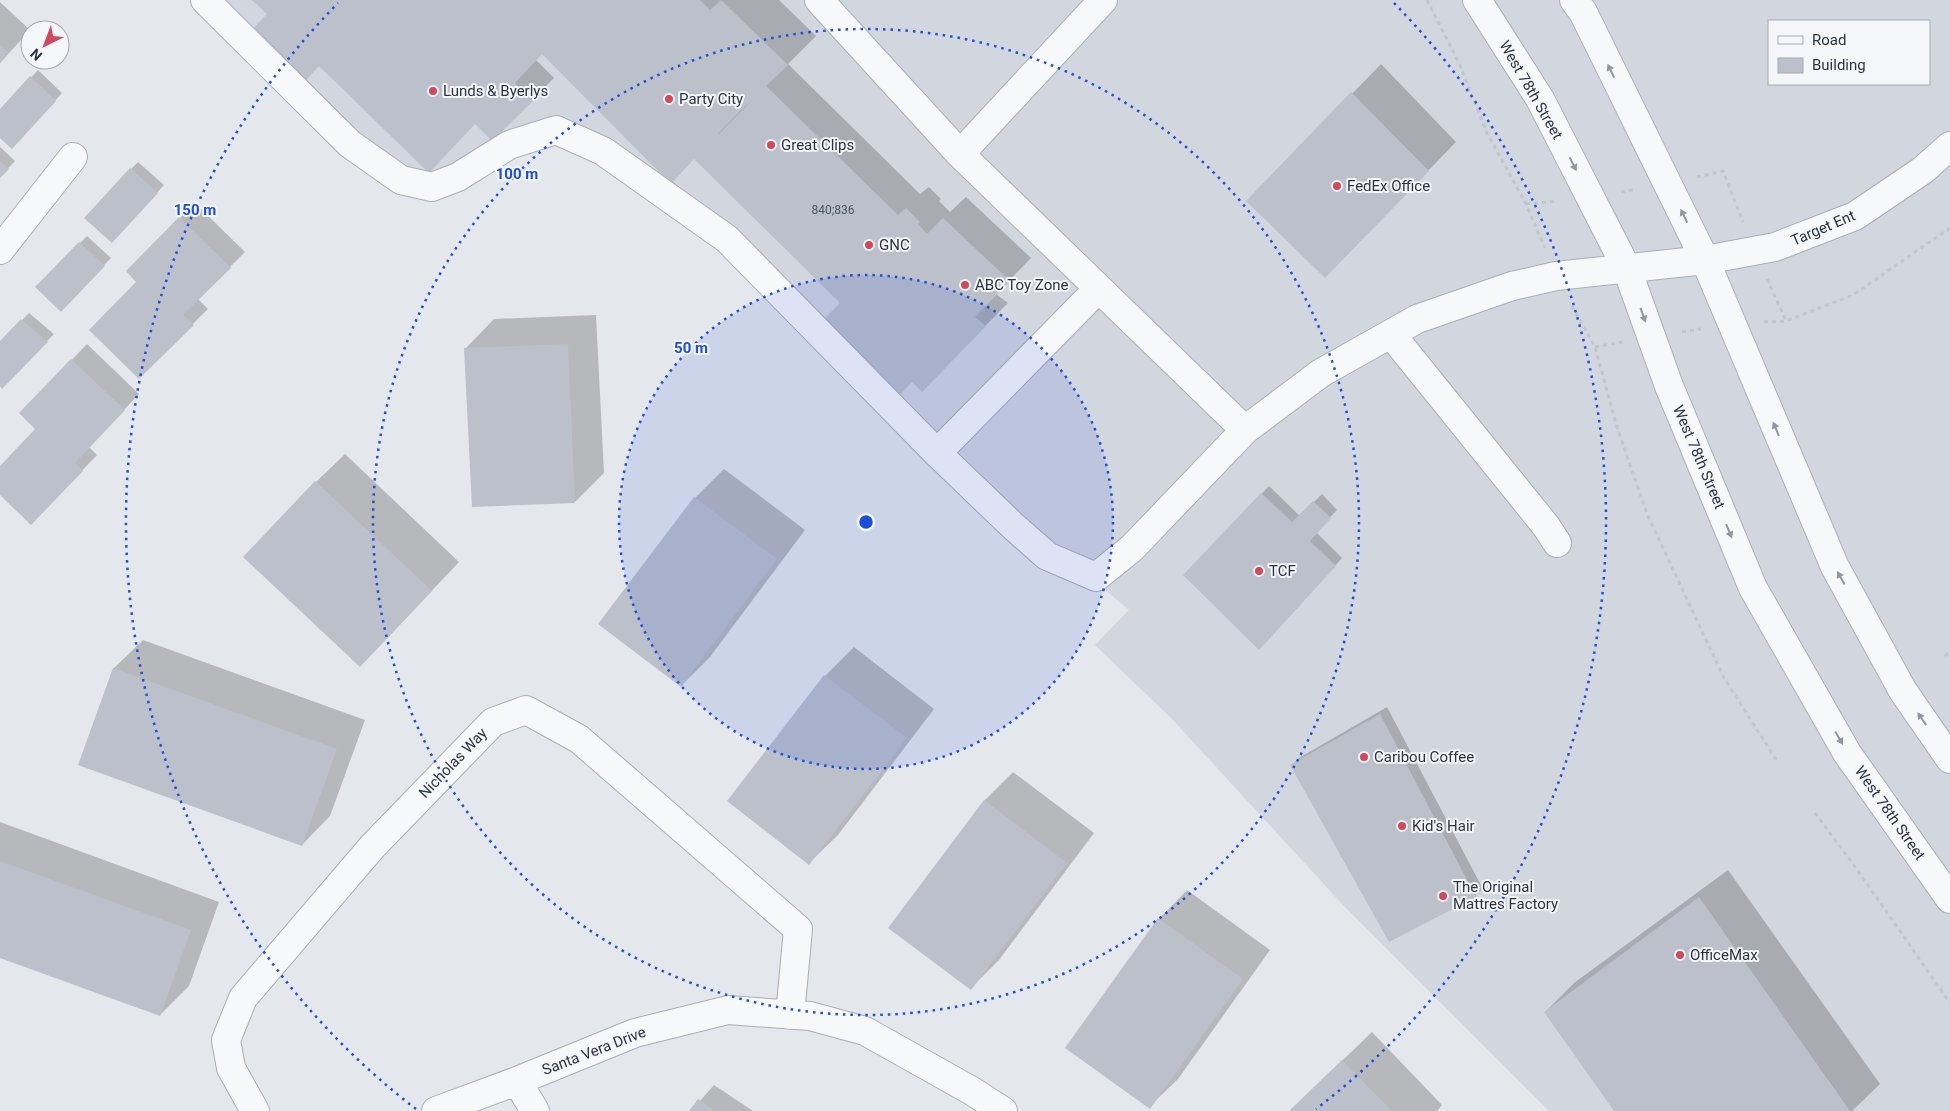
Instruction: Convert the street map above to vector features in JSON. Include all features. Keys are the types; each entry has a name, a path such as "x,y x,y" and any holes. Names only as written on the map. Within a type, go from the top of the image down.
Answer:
{"street":[{"path":"205,0 350,144 401,180 432,187 458,177 509,145 556,130 603,151 727,239 937,453 1098,289"},
{"path":"819,0 960,154 1244,430"},
{"path":"960,154 1103,0"},
{"name":"West 78th Street","path":"1477,0 1540,99 1627,269 1669,386 1753,588 1847,753 1950,899"},
{"path":"1574,0 1583,12 1705,260 1835,567 1903,691 1950,758"},
{"name":"Target Ent","path":"937,453 1047,556 1096,577 1132,548 1244,430 1321,373 1417,319 1512,286 1556,276 1705,260 1776,247 1855,216 1924,170 1950,146"},
{"path":"0,250 74,157"},
{"path":"1392,334 1546,526 1557,543"},
{"name":"Nicholas Way","path":"255,1111 230,1068 226,1040 243,998 372,848 493,722 526,710 579,740 798,929 790,1015"},
{"name":"Santa Vera Drive","path":"436,1111 517,1081 635,1032 728,1010 810,1016 865,1032 972,1091 1003,1111"},
{"path":"517,1081 535,1111"}],"path":[{"path":"1427,0 1460,63 1487,133 1526,204 1556,276 1577,317 1596,347 1616,424 1647,514 1724,678 1777,761"},
{"path":"1596,347 1732,324 1786,322 1853,295 1950,228"},
{"path":"1945,656 1950,651"},
{"path":"1815,814 1950,1003"}],"shaded area":[{"path":"209,0 1950,0 1950,1111 1549,1111 1344,906 1172,719 1095,645 1129,610 907,422 727,239 556,130 464,170 401,180"}],"building":[{"path":"252,0 700,0 710,10 721,0 788,65 766,86 898,215 906,208 920,222 918,224 927,234 943,218 1010,281 975,317 986,326 922,392 912,382 893,402 817,326 840,303 694,159 671,184 542,54 515,83 533,101 492,141 475,124 429,173 319,66 289,99 235,47 267,14","holes":["754,98 719,134 718,134"]},
{"path":"0,45 9,53 0,63"},
{"path":"30,76 56,101 12,149 0,138 0,109"},
{"name":"FedEx Office","path":"1351,92 1429,171 1325,278 1246,201"},
{"path":"0,161 9,169 0,178"},
{"path":"130,168 158,193 112,243 84,218"},
{"path":"179,217 231,268 183,315 194,325 139,379 89,330 136,282 126,271"},
{"path":"79,242 105,266 61,312 35,287"},
{"path":"21,319 48,342 2,389 0,386 0,341"},
{"path":"568,344 575,503 472,507 464,348"},
{"path":"71,359 125,410 75,463 83,471 31,525 0,495 0,466 35,429 19,413"},
{"path":"315,481 432,591 360,667 243,557"},
{"name":"TCF","path":"1261,493 1292,522 1313,501 1331,518 1310,541 1336,566 1259,650 1183,575"},
{"path":"694,497 777,559 681,687 598,624"},
{"path":"113,668 337,749 302,846 78,765"},
{"path":"824,675 907,738 809,865 727,801"},
{"path":"1380,714 1476,897 1389,942 1290,765"},
{"path":"984,800 1067,863 971,990 888,928"},
{"path":"0,861 191,930 160,1016 0,958"},
{"name":"OfficeMax","path":"1699,897 1850,1111 1614,1111 1544,1012"},
{"path":"1158,918 1243,979 1150,1109 1065,1048"},
{"path":"1342,1060 1392,1111 1289,1111"},
{"path":"698,1099 715,1111 689,1111"}],"place":[{"name":"Lunds & Byerlys","path":"433,91"},
{"name":"Party City","path":"669,99"},
{"name":"Great Clips","path":"771,145"},
{"name":"FedEx Office","path":"1337,186"},
{"name":"GNC","path":"869,245"},
{"name":"ABC Toy Zone","path":"965,285"},
{"name":"TCF","path":"1259,571"},
{"name":"Caribou Coffee","path":"1364,757"},
{"name":"Kid's Hair","path":"1402,826"},
{"name":"The Original Mattres Factory","path":"1443,896"},
{"name":"OfficeMax","path":"1680,955"}]}
